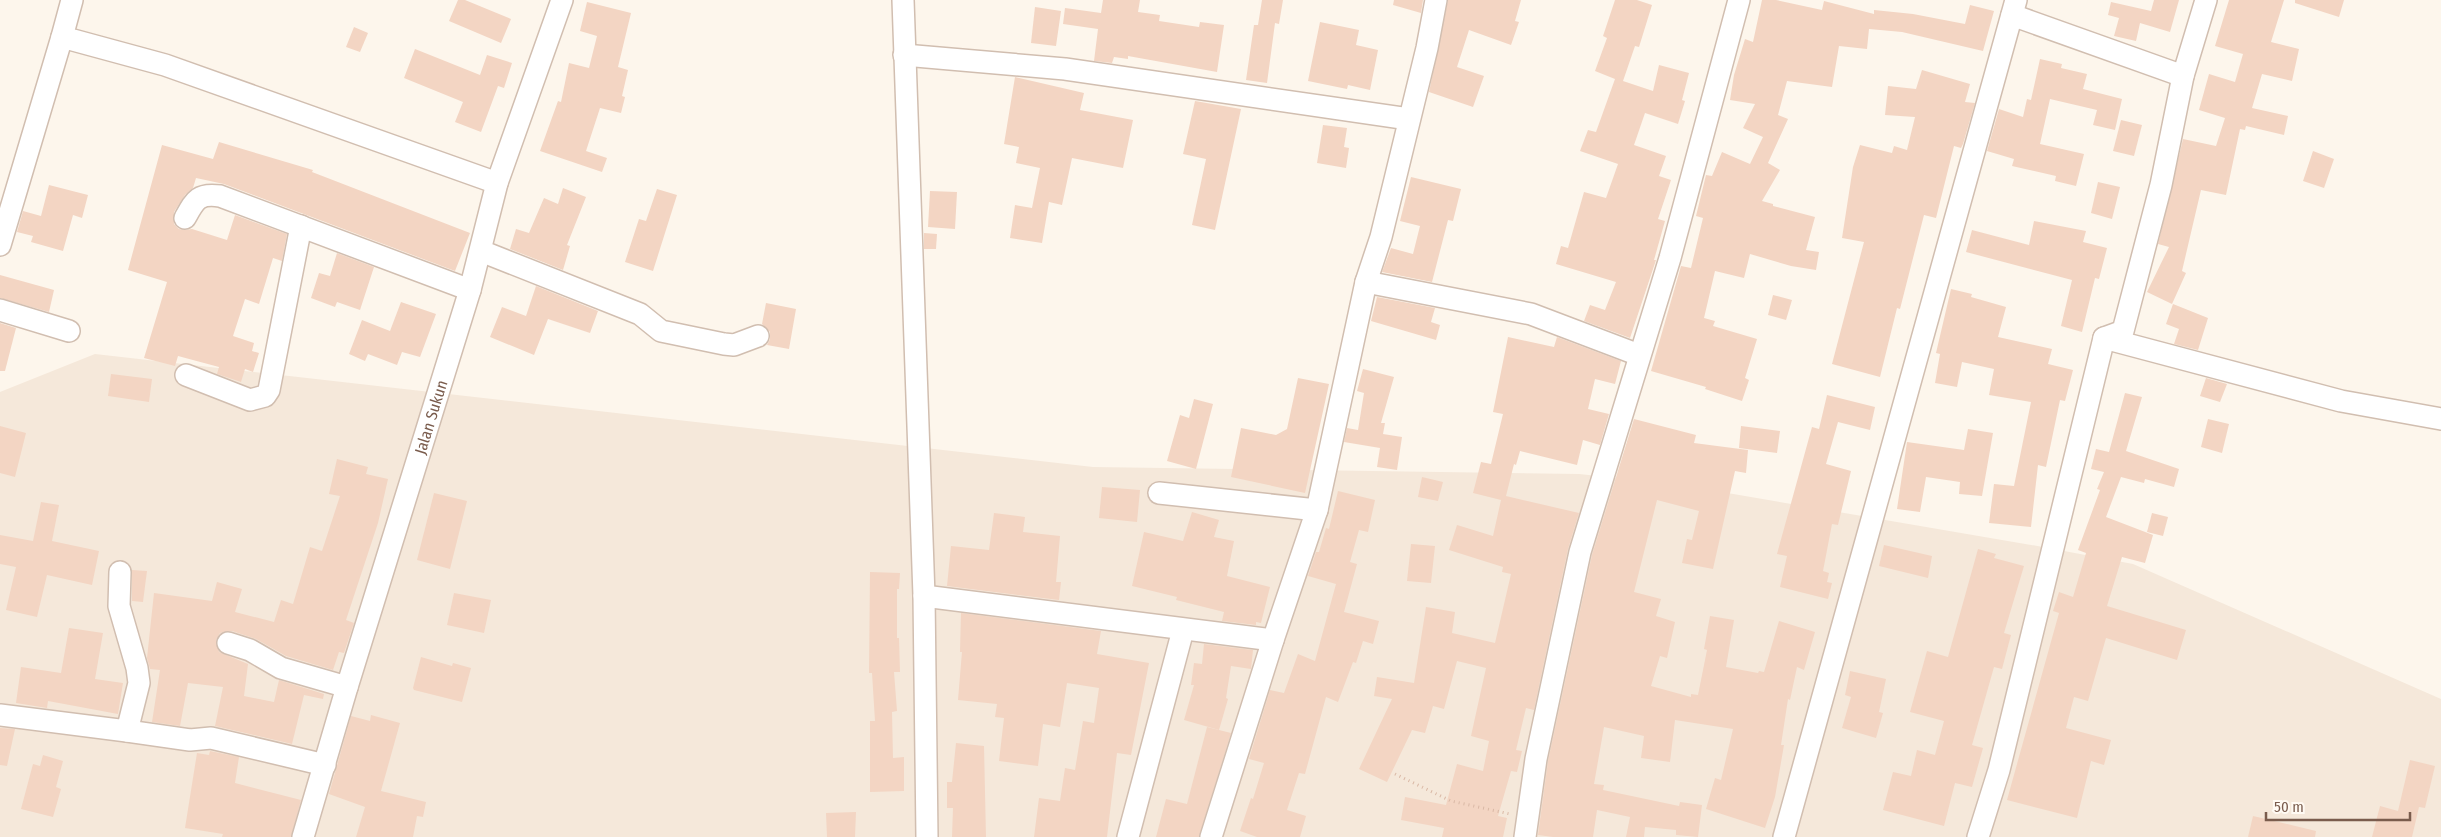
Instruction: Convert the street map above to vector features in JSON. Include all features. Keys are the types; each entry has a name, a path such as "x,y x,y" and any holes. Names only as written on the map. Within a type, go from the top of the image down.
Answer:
{"street":[{"path":"0,246 72,0"},
{"name":"Jalan Sukun","path":"303,837 347,687 470,290 497,183 562,0"},
{"path":"903,0 924,596 929,832"},
{"path":"1211,837 1273,640 1318,510 1366,282 1381,237 1436,0"},
{"path":"1526,827 1536,758 1580,552 1670,258 1739,0"},
{"path":"1978,837 1999,770 2114,341 2123,331 2161,185 2183,76 2206,0"},
{"path":"1784,837 2014,7 2183,76"},
{"path":"62,37 165,65 497,183"},
{"path":"904,55 1065,69 1409,119"},
{"path":"185,218 198,198 206,194 220,196 470,290"},
{"path":"186,375 250,400 265,396 269,390 302,226"},
{"path":"481,251 640,314 661,331 734,345 758,336"},
{"path":"1366,282 1531,314 1639,356"},
{"path":"0,310 69,331"},
{"path":"2114,341 2342,401 2441,419"},
{"path":"1159,493 1318,510"},
{"path":"120,572 119,606 138,668 139,683 127,730"},
{"path":"924,596 1273,640"},
{"path":"1128,837 1184,630"},
{"path":"228,643 250,650 281,668 347,687"},
{"path":"0,715 127,730 190,740 211,738 325,765"}],"path":[{"path":"1395,774 1451,801 1526,827"}],"shaded area":[{"path":"95,354 1093,467 1579,474 1675,484 2133,564 2441,699 2441,837 0,837 0,392"}],"building":[{"path":"458,0 465,0 511,19 501,43 449,21"},
{"path":"1103,0 1140,0 1138,12 1160,15 1159,21 1199,27 1200,22 1224,25 1217,72 1128,56 1128,59 1114,57 1112,63 1094,61 1098,29 1063,24 1065,8 1101,13"},
{"path":"1262,0 1283,0 1279,24 1275,23 1267,83 1246,80 1254,25 1258,25"},
{"path":"1394,0 1423,0 1421,13 1393,5"},
{"path":"1448,0 1521,0 1515,21 1519,22 1511,45 1469,30 1457,67 1484,76 1473,107 1429,92"},
{"path":"1615,0 1637,0 1652,5 1639,47 1635,46 1623,81 1653,91 1659,65 1689,73 1682,100 1685,101 1678,124 1645,113 1634,145 1666,156 1659,176 1671,180 1658,219 1665,221 1654,260 1656,260 1630,338 1584,321 1590,305 1605,310 1616,282 1556,264 1561,246 1568,248 1584,192 1606,198 1618,164 1580,151 1588,130 1596,132 1615,79 1595,71 1607,38 1603,36"},
{"path":"1762,0 1776,0 1822,10 1824,1 1874,14 1874,10 1913,14 1965,24 1970,5 1994,11 1983,51 1902,32 1869,29 1867,49 1839,46 1832,87 1787,81 1778,115 1788,119 1768,163 1780,170 1762,201 1773,204 1773,206 1815,217 1806,250 1819,252 1816,270 1791,266 1750,254 1744,278 1715,271 1704,318 1715,321 1713,326 1757,339 1745,378 1749,380 1742,401 1705,389 1706,387 1651,371 1681,266 1691,268 1703,218 1696,216 1706,175 1712,176 1722,152 1750,164 1763,137 1743,128 1755,104 1730,100 1734,75 1745,39 1753,42"},
{"path":"2154,0 2179,0 2170,32 2140,23 2136,41 2114,36 2119,18 2108,15 2111,2 2151,11"},
{"path":"2229,0 2284,0 2271,42 2299,49 2292,81 2262,74 2252,108 2288,116 2284,135 2246,126 2245,130 2240,129 2226,195 2201,190 2182,271 2186,273 2172,304 2147,292 2169,247 2158,244 2183,139 2216,146 2225,118 2199,110 2209,74 2235,82 2243,54 2215,46"},
{"path":"2295,0 2344,0 2339,17 2295,3"},
{"path":"587,2 631,13 618,67 628,70 622,96 625,97 621,113 600,108 586,151 607,158 602,172 540,151 558,101 561,102 569,63 589,68 597,36 580,31"},
{"path":"1035,7 1061,11 1056,46 1031,43"},
{"path":"1320,22 1359,30 1356,45 1378,50 1370,90 1348,85 1347,89 1308,81"},
{"path":"354,27 368,33 360,52 346,47"},
{"path":"415,49 480,75 487,55 512,63 504,88 498,86 481,132 455,122 463,102 404,78"},
{"path":"2040,59 2062,64 2061,68 2087,74 2083,89 2122,99 2115,130 2093,125 2097,110 2050,99 2040,144 2084,154 2076,186 2055,181 2056,176 2012,166 2014,159 1987,151 1999,109 2023,117 2027,99 2031,100"},
{"path":"1922,70 1970,84 1965,102 1975,103 1963,144 1961,148 1954,146 1936,218 1924,215 1900,309 1897,308 1880,377 1832,364 1864,242 1842,238 1853,167 1860,145 1892,153 1894,146 1907,150 1915,117 1885,115 1888,86 1916,89"},
{"path":"1015,77 1084,93 1080,110 1133,120 1123,168 1072,158 1062,205 1049,202 1042,243 1010,238 1015,205 1032,208 1040,168 1016,163 1019,147 1004,144"},
{"path":"1195,101 1241,109 1215,230 1192,225 1206,159 1183,154"},
{"path":"2121,120 2142,125 2134,156 2113,151"},
{"path":"1323,125 1347,128 1344,147 1349,148 1346,168 1317,163"},
{"path":"219,142 313,170 312,172 470,233 455,271 224,184 196,178 193,188 185,195 174,212 174,224 179,229 192,229 227,240 235,215 287,234 282,261 273,258 259,304 245,299 233,336 254,343 252,351 259,353 253,372 245,369 241,382 217,374 219,367 178,356 175,366 144,358 167,282 128,270 162,145 213,159"},
{"path":"2313,151 2334,159 2324,188 2303,181"},
{"path":"1411,177 1461,189 1453,221 1448,220 1432,282 1382,272 1391,248 1413,254 1420,226 1400,221"},
{"path":"2098,182 2120,187 2112,219 2091,213"},
{"path":"49,185 88,195 82,218 73,215 63,251 31,242 33,236 17,232 23,211 41,216"},
{"path":"563,188 586,197 567,245 570,246 563,270 510,249 516,229 529,233 544,198 558,204"},
{"path":"657,189 677,195 653,271 625,262 639,219 646,221"},
{"path":"930,191 957,192 955,229 928,227"},
{"path":"2034,221 2086,231 2083,242 2107,248 2099,279 2095,278 2082,332 2061,326 2072,280 1966,252 1972,230 2029,245"},
{"path":"924,233 937,234 936,249 924,249"},
{"path":"337,253 374,267 360,310 337,302 335,307 311,298 319,273 330,276"},
{"path":"0,275 54,290 49,312 0,298"},
{"path":"536,286 598,311 590,333 548,319 534,355 490,337 502,307 526,316"},
{"path":"1951,289 1972,294 1971,297 2006,307 1998,337 2052,349 2048,364 2073,370 2065,401 2060,400 2046,467 2038,465 2031,527 1989,523 1994,484 2014,486 2031,402 1989,395 1994,369 1962,362 1957,387 1935,383 1940,354 1936,353"},
{"path":"1773,295 1792,300 1786,320 1768,315"},
{"path":"1377,297 1435,308 1431,322 1440,325 1436,340 1371,321"},
{"path":"401,302 436,314 420,357 402,352 397,365 368,354 365,361 349,354 362,320 390,331"},
{"path":"766,303 796,309 789,349 767,345 770,339 770,332 762,324"},
{"path":"2173,304 2208,318 2198,350 2174,344 2179,329 2166,324"},
{"path":"0,323 16,328 5,371 0,371"},
{"path":"1508,337 1554,347 1557,337 1621,361 1615,384 1595,379 1588,409 1609,414 1600,445 1583,440 1577,465 1520,451 1516,465 1514,464 1506,496 1579,513 1568,549 1534,710 1526,708 1516,750 1522,751 1517,772 1511,771 1498,816 1507,818 1503,837 1442,837 1444,828 1401,820 1405,797 1446,805 1457,764 1483,771 1489,741 1471,736 1486,668 1457,661 1444,709 1433,706 1425,733 1412,730 1387,782 1359,769 1392,699 1374,696 1377,677 1414,683 1426,607 1455,612 1452,633 1495,643 1511,574 1502,572 1503,567 1449,550 1457,525 1493,536 1501,500 1473,493 1481,462 1491,464 1503,414 1493,412"},
{"path":"1363,369 1394,377 1381,423 1385,423 1383,434 1402,437 1397,470 1377,467 1380,448 1344,442 1347,428 1358,430 1364,393 1357,391"},
{"path":"111,374 152,379 149,402 108,396"},
{"path":"1298,378 1329,384 1305,493 1231,477 1241,428 1276,435 1287,429"},
{"path":"2206,378 2227,384 2220,402 2200,396"},
{"path":"2125,393 2142,397 2126,451 2179,469 2174,487 2145,479 2144,483 2121,477 2106,517 2153,535 2145,563 2122,557 2107,606 2186,630 2177,660 2106,638 2088,701 2074,697 2066,728 2111,740 2104,765 2091,761 2077,818 2007,800 2059,613 2053,611 2059,592 2073,597 2086,553 2078,550 2100,490 2097,489 2104,472 2091,469 2096,449 2109,452"},
{"path":"1827,395 1875,407 1870,430 1838,422 1826,464 1851,471 1838,525 1832,524 1823,571 1829,573 1827,582 1832,583 1828,599 1780,587 1787,556 1777,554 1812,427 1819,429"},
{"path":"1194,399 1213,404 1196,469 1167,461 1180,415 1189,418"},
{"path":"1634,419 1696,435 1694,443 1748,450 1746,473 1735,471 1713,569 1682,563 1687,539 1692,540 1699,511 1657,500 1634,592 1661,599 1656,616 1675,622 1667,658 1660,656 1651,686 1691,697 1691,694 1698,695 1707,650 1704,649 1710,616 1734,620 1726,667 1758,673 1759,671 1764,672 1779,621 1815,632 1804,670 1797,667 1790,700 1788,699 1781,745 1784,745 1775,797 1765,828 1706,809 1715,778 1721,780 1733,729 1675,720 1670,762 1641,758 1644,736 1604,727 1594,784 1604,785 1603,790 1679,806 1680,802 1702,805 1698,837 1676,835 1676,830 1645,827 1644,837 1626,837 1630,817 1597,810 1593,837 1538,835 1548,761 1592,555"},
{"path":"2208,419 2229,424 2222,453 2201,447"},
{"path":"0,426 26,433 15,477 0,473"},
{"path":"1741,426 1780,431 1777,453 1739,448"},
{"path":"1968,429 1993,433 1982,496 1959,494 1960,482 1926,477 1920,512 1897,509 1907,442 1964,450"},
{"path":"337,459 368,467 366,474 388,479 378,523 346,620 354,623 344,653 339,652 333,670 286,656 256,639 232,631 220,633 216,640 219,652 248,664 244,696 274,702 279,680 324,694 323,699 304,695 292,744 215,726 223,687 188,683 180,726 152,722 160,670 150,669 147,658 154,593 212,601 217,582 242,589 235,612 274,622 281,600 293,604 310,547 322,551 340,496 329,494"},
{"path":"1422,477 1443,482 1438,501 1418,497"},
{"path":"1102,487 1140,490 1137,522 1099,518"},
{"path":"1338,491 1375,500 1368,532 1359,530 1350,562 1357,564 1344,612 1379,621 1373,644 1363,641 1356,663 1353,662 1338,702 1326,697 1305,774 1299,773 1287,810 1306,816 1300,837 1257,837 1240,831 1251,798 1253,799 1264,763 1249,759 1270,690 1284,693 1298,654 1315,661 1336,584 1308,576 1316,552 1319,552 1326,528 1329,529"},
{"path":"434,493 467,501 450,569 417,560"},
{"path":"41,502 59,505 52,541 99,551 92,585 47,575 37,617 6,610 16,567 0,564 0,535 33,541"},
{"path":"1192,512 1219,520 1214,537 1234,541 1227,576 1270,587 1261,623 1256,622 1256,625 1222,621 1224,612 1176,600 1177,597 1132,586 1144,532 1183,541"},
{"path":"994,513 1025,517 1023,532 1060,536 1056,582 1061,582 1059,600 947,586 951,546 989,550"},
{"path":"2152,513 2168,517 2163,536 2147,532"},
{"path":"1411,544 1435,546 1431,583 1407,581"},
{"path":"1884,545 1932,556 1928,578 1879,566"},
{"path":"1978,549 1996,554 1994,558 2024,566 2004,633 2011,635 2002,669 1994,667 1972,745 1983,748 1972,787 1955,783 1944,826 1883,810 1893,772 1911,776 1917,750 1935,755 1944,721 1910,712 1927,651 1948,657"},
{"path":"132,570 147,571 143,602 132,601"},
{"path":"870,572 900,573 899,589 897,589 897,638 899,638 900,672 894,672 897,711 892,712 893,758 904,757 904,791 870,792 870,721 875,721 872,673 869,673"},
{"path":"454,593 491,600 484,633 447,625"},
{"path":"961,613 1101,631 1097,654 1149,663 1131,755 1117,753 1107,837 1034,837 1039,798 1060,801 1065,768 1075,770 1083,721 1094,723 1099,688 1067,683 1060,727 1043,724 1038,766 999,761 1004,718 995,717 997,704 958,700 962,652 960,652"},
{"path":"69,628 103,633 95,679 123,683 118,714 48,701 47,708 16,703 21,667 61,673"},
{"path":"1204,644 1253,650 1251,669 1231,666 1226,698 1228,699 1219,730 1184,720 1194,685 1191,685 1194,663 1202,664"},
{"path":"421,657 452,666 453,663 471,668 462,702 414,690"},
{"path":"1850,671 1886,679 1879,712 1883,713 1876,738 1842,728 1851,697 1845,695"},
{"path":"371,715 400,723 381,791 426,802 423,817 417,816 413,837 356,837 365,807 329,794 351,716 370,721"},
{"path":"1207,727 1231,733 1199,837 1156,837 1166,799 1187,804"},
{"path":"0,728 15,729 7,766 0,765"},
{"path":"956,743 984,746 986,837 952,837 953,808 947,808 947,782 952,782"},
{"path":"210,751 239,757 235,783 301,800 291,837 222,837 223,834 185,828 197,753 209,755"},
{"path":"43,755 63,761 56,787 61,789 53,817 21,809 33,764 40,766"},
{"path":"2410,760 2435,766 2425,808 2419,807 2412,837 2372,837 2380,806 2398,811"},
{"path":"856,812 855,837 827,837 826,813"},
{"path":"2253,816 2316,831 2315,837 2248,837"}]}
